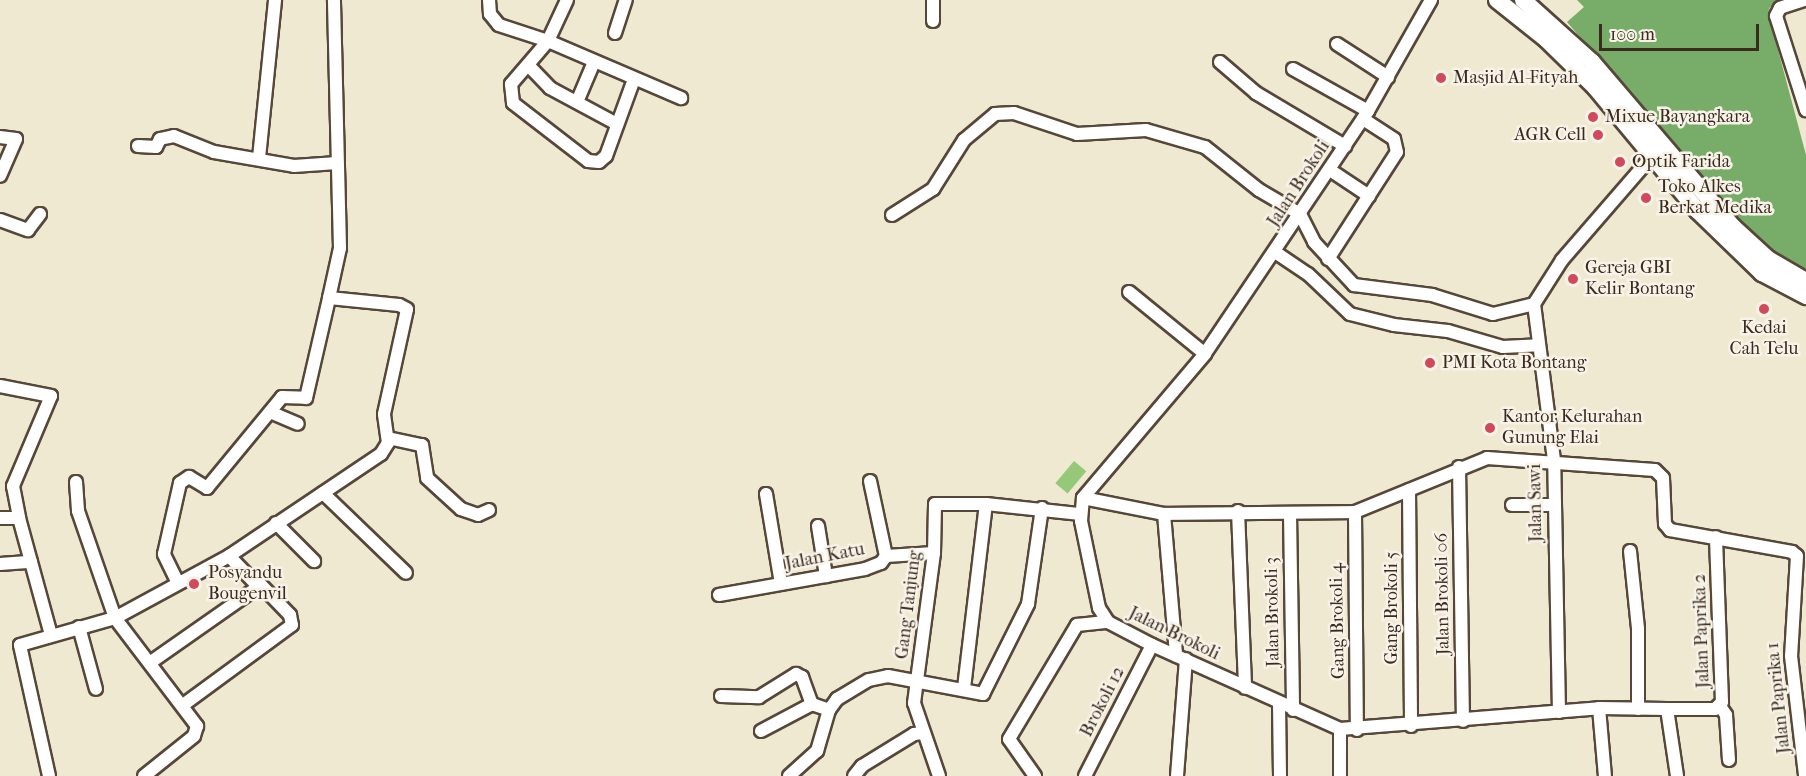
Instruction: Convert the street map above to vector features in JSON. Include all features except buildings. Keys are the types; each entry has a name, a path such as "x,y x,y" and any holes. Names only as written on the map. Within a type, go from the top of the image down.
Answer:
{"main road":[{"path":"1497,0 1546,39 1595,87 1652,156 1677,176"},
{"path":"1523,0 1592,62 1677,176 1762,273 1806,296"},
{"path":"1702,205 1768,259 1806,281"}],"street":[{"path":"259,158 276,0"},
{"path":"177,581 164,554 180,483 189,477 204,489 210,485 287,394 303,398 308,395 329,298 335,282 340,248 334,0"},
{"path":"489,0 490,14 499,25 548,41 681,98"},
{"path":"567,0 548,41 511,84 511,99 588,161 599,162 606,156 634,79"},
{"path":"615,33 626,0"},
{"path":"933,0 933,21"},
{"name":"Jalan Brokoli","path":"1431,0 1366,115 1278,249 1205,354 1083,498 1080,514 1099,608 1108,622 1152,645 1279,704 1340,729 1357,730 1463,722 1599,708 1667,709"},
{"path":"1804,0 1780,8 1776,16 1800,74 1806,110"},
{"path":"1337,44 1388,77"},
{"path":"577,102 594,62"},
{"path":"1220,62 1256,93 1345,146"},
{"path":"528,65 550,88 617,124"},
{"path":"1293,69 1366,115 1394,139 1398,147 1328,259"},
{"path":"892,215 933,189 964,140 982,121 1001,112 1023,115 1077,135 1135,129 1191,142 1213,152 1259,190 1300,213 1314,242 1328,259 1360,286 1432,294 1493,314 1534,307 1562,260 1652,156"},
{"path":"138,146 156,147 160,139 174,136 214,152 259,158 294,166 337,163"},
{"path":"0,137 16,139 0,176"},
{"path":"1330,170 1369,196"},
{"path":"0,220 28,230 40,214"},
{"path":"1278,249 1350,314 1384,324 1448,331 1503,347 1537,339"},
{"path":"1129,292 1205,354"},
{"path":"49,776 18,650 22,642 115,618 177,581 229,556 381,454 388,438 384,414 407,309 399,305 329,298"},
{"name":"Jalan Sawi","path":"1534,307 1554,460 1559,712"},
{"path":"0,386 51,396 13,486 19,518 51,635"},
{"path":"270,412 298,424"},
{"path":"388,438 422,445 427,478 461,509 478,515 489,510"},
{"path":"1083,498 1164,514 1355,512 1459,467 1487,458 1554,460"},
{"name":"Jalan Paprika 1","path":"1554,460 1655,470 1663,478 1667,529 1792,552 1797,556 1791,656 1805,776"},
{"name":"Jalan Brokoli 06","path":"1459,467 1463,722"},
{"path":"870,481 886,556"},
{"path":"76,482 78,511 115,618 196,723 196,733 144,776"},
{"name":"Gang Brokoli 5","path":"1409,490 1411,726"},
{"path":"323,493 406,573"},
{"path":"765,494 781,584"},
{"name":"Gang Tanjung","path":"916,696 934,554 935,504 986,504"},
{"path":"964,688 986,504 1042,508 1080,514"},
{"path":"1512,505 1555,505"},
{"path":"916,696 964,688 974,695 982,694 1025,611 1042,508"},
{"path":"1238,512 1245,688"},
{"name":"Gang Brokoli 4","path":"1355,512 1357,730"},
{"path":"1164,514 1181,657 1177,776"},
{"name":"Jalan Brokoli 3","path":"1290,514 1293,710"},
{"path":"0,518 19,518"},
{"path":"276,523 314,561"},
{"path":"818,526 826,576"},
{"name":"Jalan Paprika 2","path":"1667,709 1720,706 1716,537"},
{"path":"1630,551 1638,629 1638,709"},
{"name":"Jalan Katu","path":"719,595 878,565 886,556 934,554"},
{"path":"183,705 292,625 290,615 265,587 258,586 229,556"},
{"path":"0,564 31,562"},
{"path":"151,662 258,586"},
{"path":"1035,776 1009,739 1077,625 1108,622"},
{"path":"79,627 96,689"},
{"name":"Brokoli 12","path":"1085,776 1152,645"},
{"path":"721,696 759,697 796,674 802,677 812,704"},
{"path":"789,776 817,751 830,710 837,699 869,680 888,676 916,696 923,733 939,776"},
{"path":"761,731 812,704 830,710"},
{"path":"1279,704 1280,776"},
{"path":"1720,706 1726,716 1729,760"},
{"path":"1599,708 1605,776"},
{"path":"1667,709 1677,776"},
{"path":"1340,729 1340,776"},
{"path":"854,776 879,755 914,734 923,733"}],"green space":[{"path":"1577,0 1790,0 1770,7 1768,12 1806,155 1806,269 1767,249 1724,207 1567,22 1584,7"},
{"path":"1074,461 1086,471 1068,493 1055,483"}],"place":[{"name":"Masjid Al-Fityah","path":"1441,78"},
{"name":"Mixue Bayangkara","path":"1593,117"},
{"name":"AGR Cell","path":"1598,135"},
{"name":"Optik Farida","path":"1620,162"},
{"name":"Toko Alkes Berkat Medika","path":"1646,198"},
{"name":"Gereja GBI Kelir Bontang","path":"1573,279"},
{"name":"Kedai Cah Telu","path":"1764,309"},
{"name":"PMI Kota Bontang","path":"1430,363"},
{"name":"Kantor Kelurahan Gunung Elai","path":"1490,428"},
{"name":"Posyandu Bougenvil","path":"194,584"}]}
